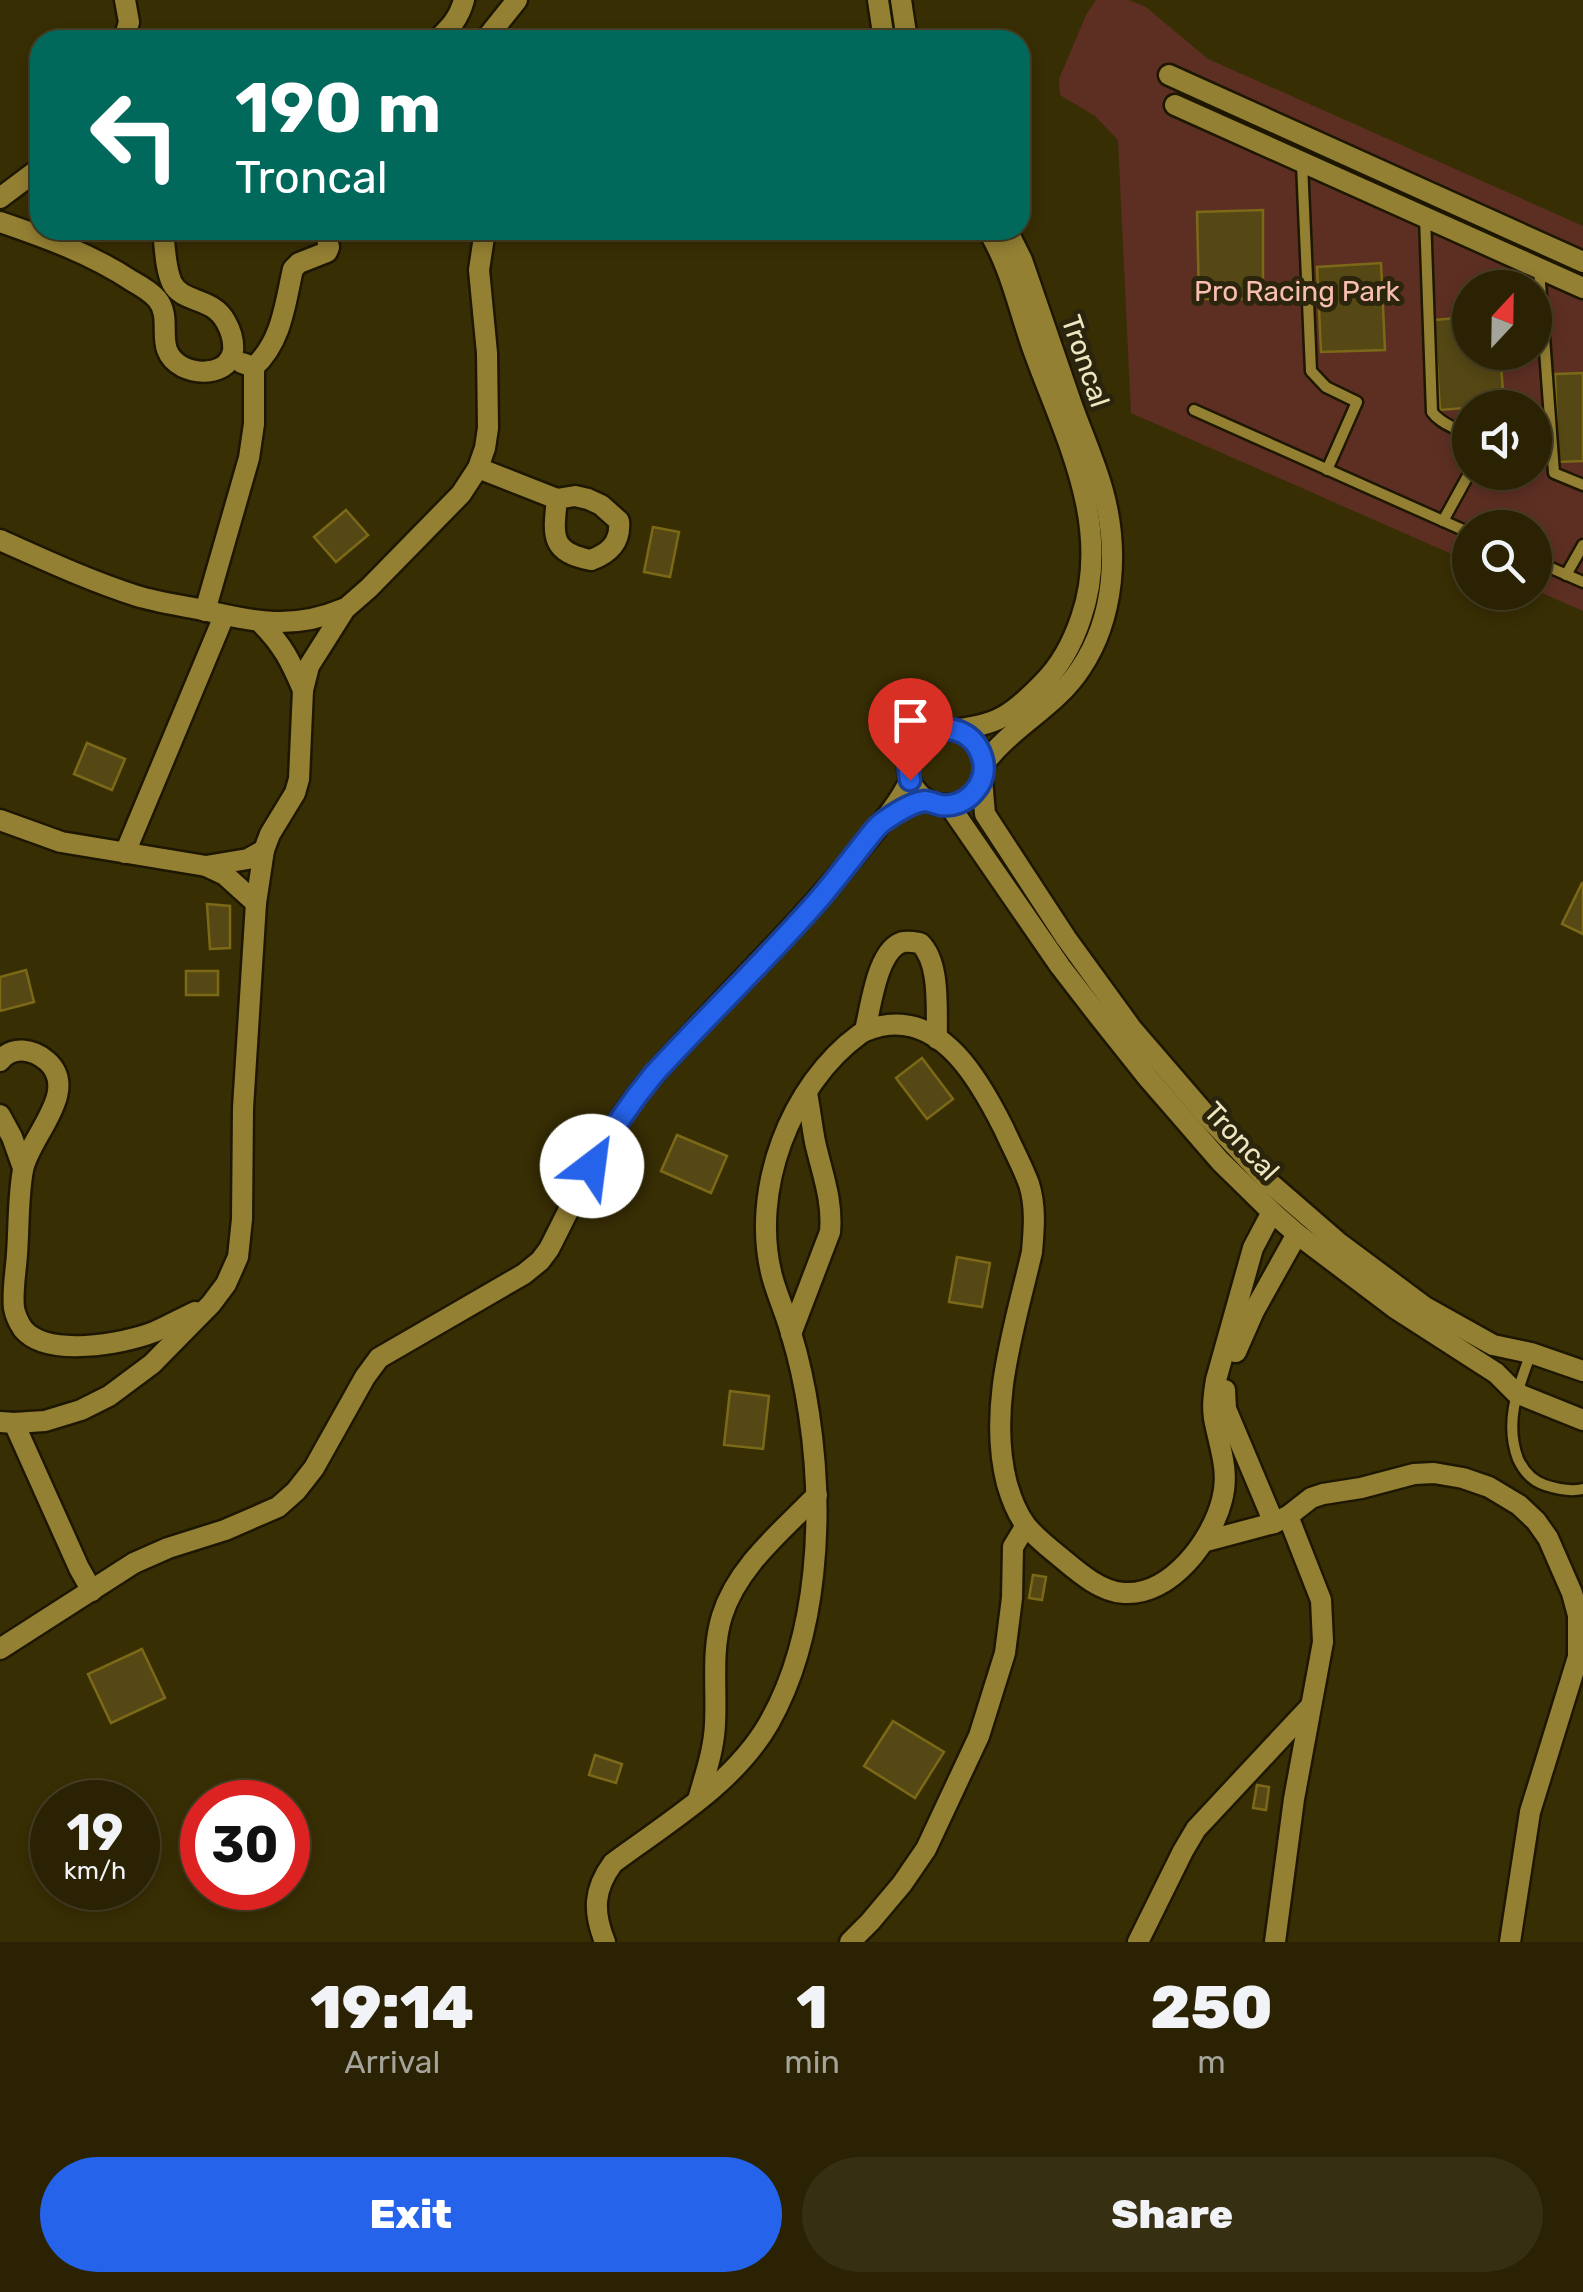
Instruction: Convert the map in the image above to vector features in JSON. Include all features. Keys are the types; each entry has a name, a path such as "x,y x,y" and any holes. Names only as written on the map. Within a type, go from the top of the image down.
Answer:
{"street":[{"path":"125,0 128,30"},
{"path":"448,30 459,16 464,0"},
{"path":"493,30 517,0"},
{"path":"878,0 882,30"},
{"path":"901,0 906,30"},
{"path":"1169,75 1583,262"},
{"path":"1176,106 1583,288"},
{"path":"0,198 30,176"},
{"path":"0,222 30,233"},
{"path":"49,240 111,267 158,300 163,309 167,350 182,366 200,373 220,368 230,360 232,336 219,310 182,293 172,282 165,240"},
{"path":"125,853 214,613 249,458 254,424 254,367 274,344 294,269 299,263 327,252 327,240"},
{"path":"92,1591 7,1423 45,1421 81,1410 108,1396 152,1364 211,1304 226,1284 238,1257 256,903 264,850 290,804 298,779 302,690 309,666 345,609 461,494 478,468 488,428 487,353 479,270 484,240"},
{"name":"Troncal","path":"910,780 910,755 925,735 937,730 978,727 1008,715 1050,676 1075,636 1092,584 1091,528 1082,484 1008,270 993,240"},
{"name":"Troncal","path":"1013,240 1103,491 1112,534 1112,564 1104,617 1082,668 1061,694 996,748 970,797 949,805 1100,1020 1220,1161 1272,1212 1395,1308 1496,1374 1516,1393 1583,1420"},
{"path":"158,300 172,282"},
{"path":"230,360 254,367"},
{"path":"478,468 557,499"},
{"path":"0,540 139,596 261,623 296,623 345,609"},
{"path":"261,623 285,650 302,690"},
{"path":"950,730 973,741 980,752 983,771"},
{"name":"Troncal","path":"983,771 985,814 1066,938 1132,1029 1270,1184 1338,1243 1426,1307 1493,1345 1583,1371"},
{"path":"910,780 927,800 949,805"},
{"path":"0,1649 134,1563 278,1506 314,1468 379,1358 524,1274 540,1260 630,1103 821,897 900,801 910,780"},
{"path":"881,823 927,800"},
{"path":"0,820 61,842 206,866 226,875 256,903"},
{"path":"206,866 248,858 264,850"},
{"path":"865,1030 882,963 892,948 906,941 920,943 931,957 937,1038"},
{"path":"605,1942 596,1903 603,1876 613,1863 698,1800 745,1758 768,1725 795,1662 810,1598 817,1496 809,1412 792,1334 771,1275 765,1235 767,1196 780,1146 807,1093 845,1046 865,1030 893,1024 913,1026 937,1038 976,1076 1013,1148 1029,1185 1033,1206 1032,1252 1004,1379 1002,1458 1008,1486 1025,1527 1101,1586 1122,1593 1143,1592 1182,1567 1206,1541 1226,1480 1214,1416 1216,1380 1253,1248 1272,1212"},
{"path":"0,1061 14,1050 40,1055 58,1074 60,1088 23,1168 14,1305 24,1330 40,1341 60,1346 104,1344 154,1332 211,1304"},
{"path":"792,1334 830,1232 831,1217 831,1201 807,1093"},
{"path":"0,1115 23,1168"},
{"path":"1275,1942 1294,1799 1323,1642 1321,1600 1226,1408 1225,1382 1254,1311 1297,1234"},
{"path":"1206,1541 1281,1520 1322,1494 1434,1472 1489,1487 1519,1504 1536,1521 1548,1538 1572,1593 1578,1614 1578,1657 1530,1812 1510,1942"},
{"path":"698,1800 716,1728 717,1638 722,1616 747,1569 817,1496"},
{"path":"850,1942 902,1884 926,1849 979,1736 1004,1654 1012,1598 1013,1547 1025,1527"},
{"path":"1138,1942 1196,1828 1313,1702"}],"lane":[{"path":"1296,159 1311,371 1326,387 1357,402 1328,470"},
{"path":"1425,217 1432,412 1438,422 1452,428"},
{"path":"1539,268 1554,473 1583,485"},
{"path":"1194,410 1452,525"},
{"path":"1443,521 1460,490"},
{"path":"1566,575 1583,545"},
{"path":"1552,569 1583,582"},
{"path":"1531,1353 1516,1393 1512,1443 1521,1466 1534,1482 1557,1489 1583,1489"}],"green space":[{"name":"Pro Racing Park","path":"1096,0 1129,0 1146,7 1208,59 1583,226 1583,611 1552,597 1552,510 1452,510 1452,554 1131,413 1118,140 1095,116 1060,95 1059,79"}],"building":[{"path":"1263,210 1263,299 1199,299 1197,212"},
{"path":"1381,263 1385,350 1321,352 1317,267"},
{"path":"1452,318 1452,370 1501,370 1503,390 1452,390 1452,409 1440,410 1434,320"},
{"path":"1583,373 1583,461 1558,462 1555,374"},
{"path":"346,510 368,535 336,562 314,537"},
{"path":"653,527 679,532 670,577 644,572"},
{"path":"87,743 125,759 112,790 74,774"},
{"path":"1583,883 1583,934 1562,924"},
{"path":"207,904 230,906 230,948 210,949"},
{"path":"26,970 34,1002 0,1011 0,977"},
{"path":"186,971 218,971 218,995 186,995"},
{"path":"922,1058 953,1099 927,1119 896,1078"},
{"path":"677,1135 727,1156 711,1193 661,1171"},
{"path":"957,1257 990,1263 982,1307 949,1302"},
{"path":"730,1391 769,1396 763,1449 724,1445"},
{"path":"1033,1575 1046,1577 1042,1600 1029,1598"},
{"path":"142,1649 165,1698 111,1723 88,1674"},
{"path":"893,1721 944,1752 915,1798 864,1766"},
{"path":"595,1755 622,1764 616,1783 589,1775"},
{"path":"1257,1785 1269,1787 1266,1810 1253,1808"}],"route":[{"path":"592,1166 630,1103 654,1074 821,897 881,823 927,800 960,803 977,789 984,764 973,741 963,733 937,730 925,735 910,755 910,780"}]}
